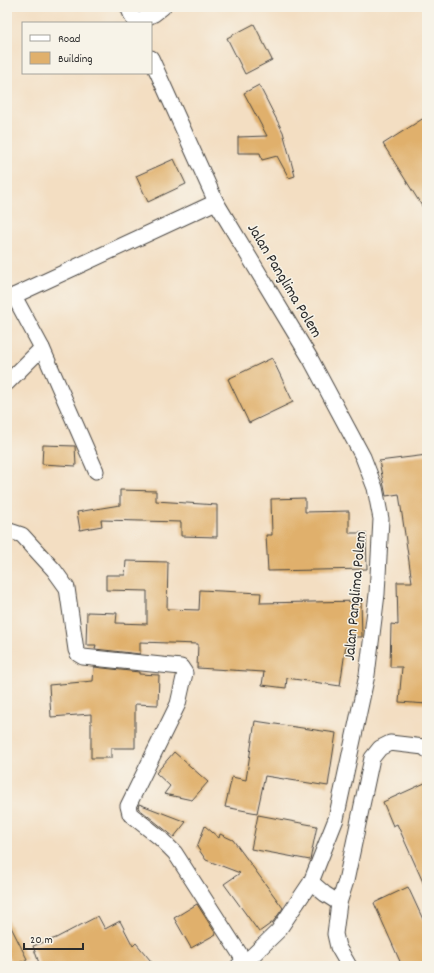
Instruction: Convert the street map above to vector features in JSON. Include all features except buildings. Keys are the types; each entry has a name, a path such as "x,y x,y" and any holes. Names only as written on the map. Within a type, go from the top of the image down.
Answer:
{"street":[{"path":"128,7 135,22"},
{"path":"137,22 154,14 163,7"},
{"name":"Jalan Panglima Polem","path":"152,60 216,202 310,358 363,457 375,488 381,519 377,594 367,675 336,819 311,882 278,931 241,964"},
{"path":"96,471 42,348 11,298 216,202"},
{"path":"7,383 42,348"},
{"path":"7,530 22,535 54,570 67,588 76,650 78,654 83,657 183,668 185,673 178,704 130,801 128,810 130,814 159,837 174,853 241,964"},
{"path":"349,966 338,947 335,934 339,903 346,881 372,758 380,748 390,743 424,747 427,750"},
{"path":"311,882 339,903"}]}
